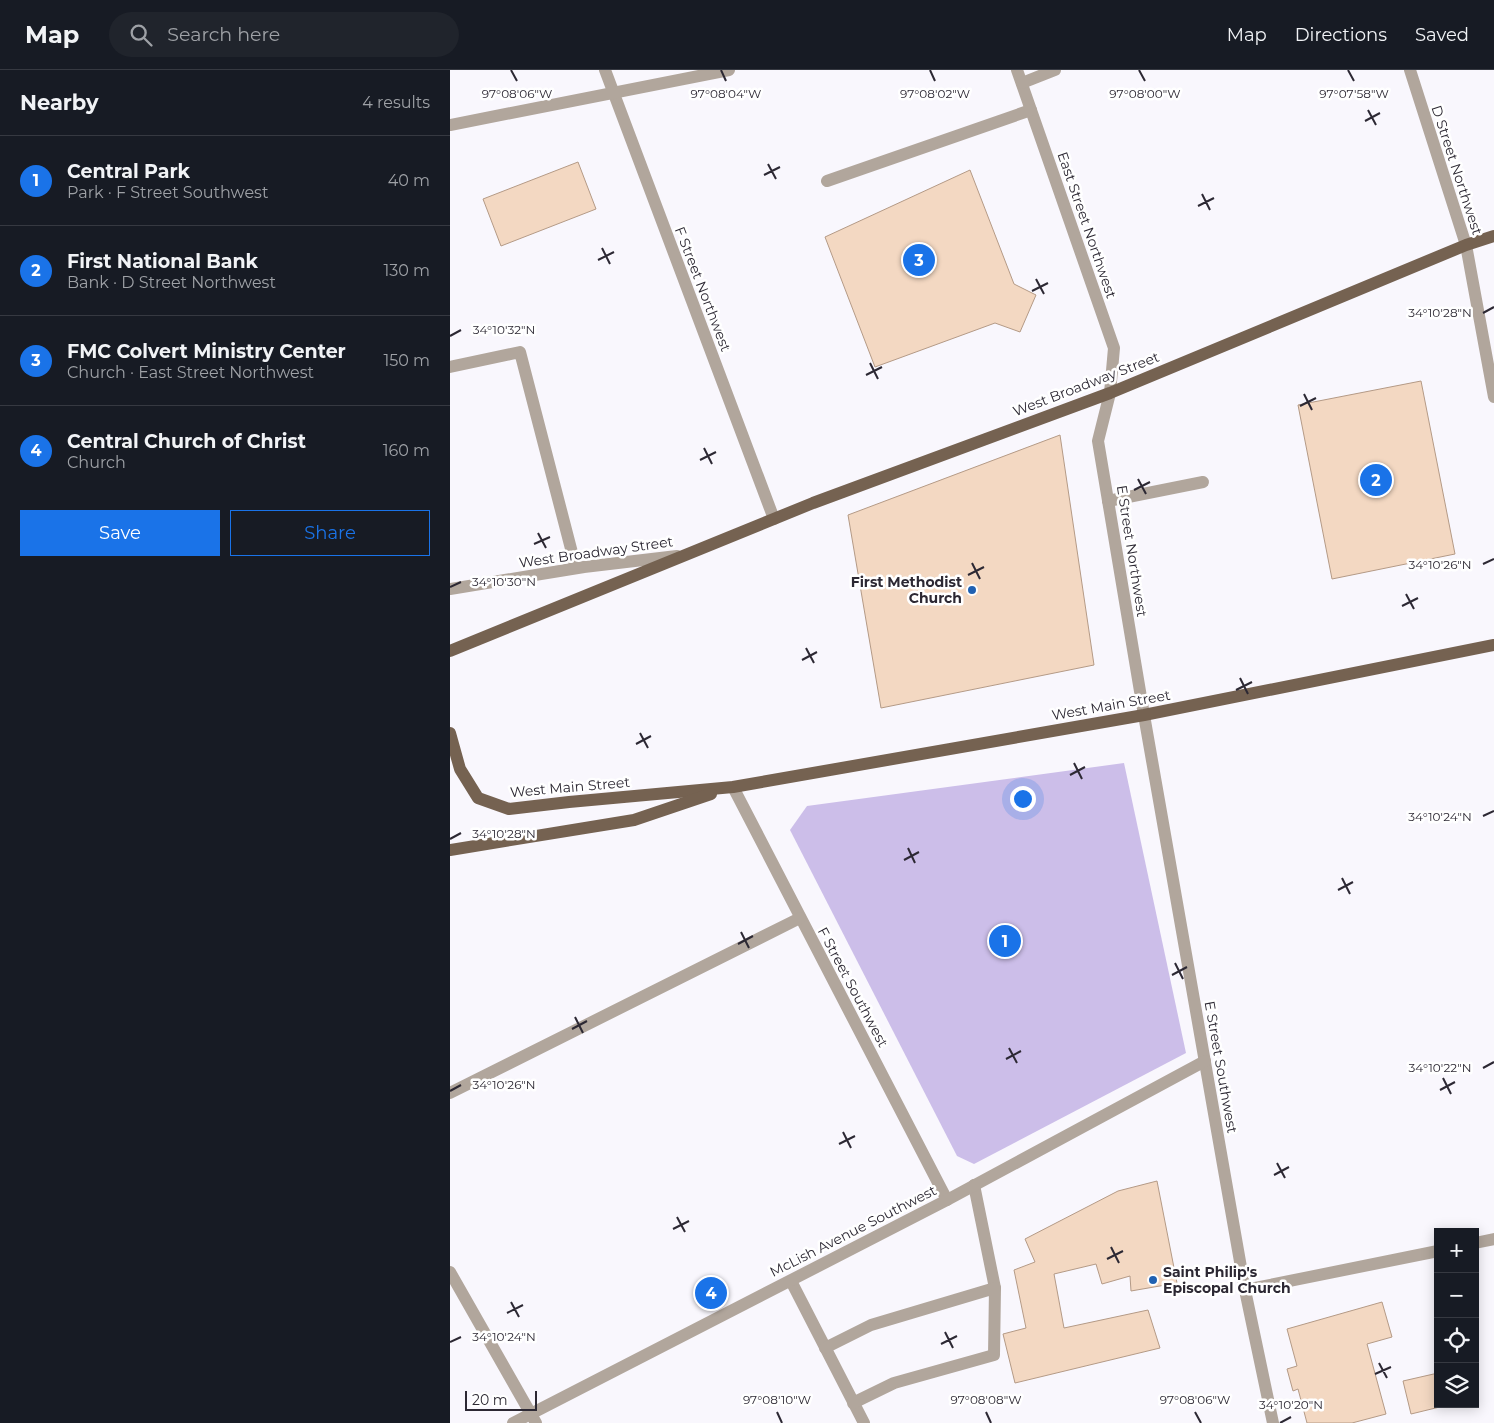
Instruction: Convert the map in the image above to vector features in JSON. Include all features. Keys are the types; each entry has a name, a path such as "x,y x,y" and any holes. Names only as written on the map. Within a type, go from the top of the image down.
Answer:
{"main road":[{"name":"West Broadway Street","path":"450,651 774,519 1110,393 1494,236"},
{"name":"West Main Street","path":"450,738 460,769 478,798 510,809 733,787 1144,715 1494,645"},
{"name":"West Main Street","path":"450,850 634,820 733,787"}],"street":[{"name":"F Street Northwest","path":"605,70 774,519"},
{"path":"450,125 729,70"},
{"name":"East Street Northwest","path":"1017,70 1114,348 1110,393"},
{"path":"1022,83 1056,70"},
{"name":"D Street Northwest","path":"1410,70 1466,246 1494,398"},
{"path":"827,181 1031,110"},
{"path":"450,367 520,352 576,568"},
{"name":"E Street Northwest","path":"1110,393 1098,441 1144,715"},
{"path":"1108,501 1203,482"},
{"name":"West Broadway Street","path":"450,589 576,568 687,555"},
{"name":"E Street Southwest","path":"1144,715 1244,1290 1273,1423"},
{"name":"F Street Southwest","path":"733,787 947,1200"},
{"path":"450,1093 800,918"},
{"name":"McLish Avenue Southwest","path":"513,1423 534,1418 947,1200 1205,1061"},
{"path":"853,1403 894,1383 994,1355 995,1288 974,1185"},
{"path":"1479,1242 1494,1240"},
{"path":"1244,1290 1434,1252"},
{"path":"450,1272 534,1418"},
{"path":"791,1281 864,1423"},
{"path":"825,1348 871,1325 995,1288"}],"shaded area":[{"path":"1124,763 1186,1053 974,1164 957,1156 790,830 807,806"}],"building":[{"path":"578,162 596,209 501,246 483,199"},
{"path":"970,170 1014,284 1036,295 1020,332 995,323 875,367 825,237"},
{"path":"1421,381 1455,554 1332,579 1298,405"},
{"name":"First Methodist Church","path":"1060,435 1094,665 881,708 848,515"},
{"name":"Saint Philip's Episcopal Church","path":"1157,1181 1177,1283 1131,1291 1130,1276 1102,1284 1096,1264 1054,1274 1064,1328 1148,1310 1160,1348 1015,1383 1003,1334 1026,1328 1014,1270 1035,1262 1025,1239 1118,1191"},
{"path":"1382,1302 1392,1337 1367,1344 1386,1414 1352,1423 1307,1423 1298,1389 1293,1391 1287,1369 1297,1366 1287,1329"},
{"path":"1434,1374 1434,1408 1436,1408 1411,1414 1403,1381"}],"place":[{"name":"FMC Colvert Ministry Center","path":"919,260"},
{"name":"First National Bank","path":"1376,480"},
{"name":"First Methodist Church","path":"972,590"},
{"name":"Central Park","path":"1005,941"},
{"name":"Saint Philip's Episcopal Church","path":"1153,1280"},
{"name":"Central Church of Christ","path":"711,1293"}]}
